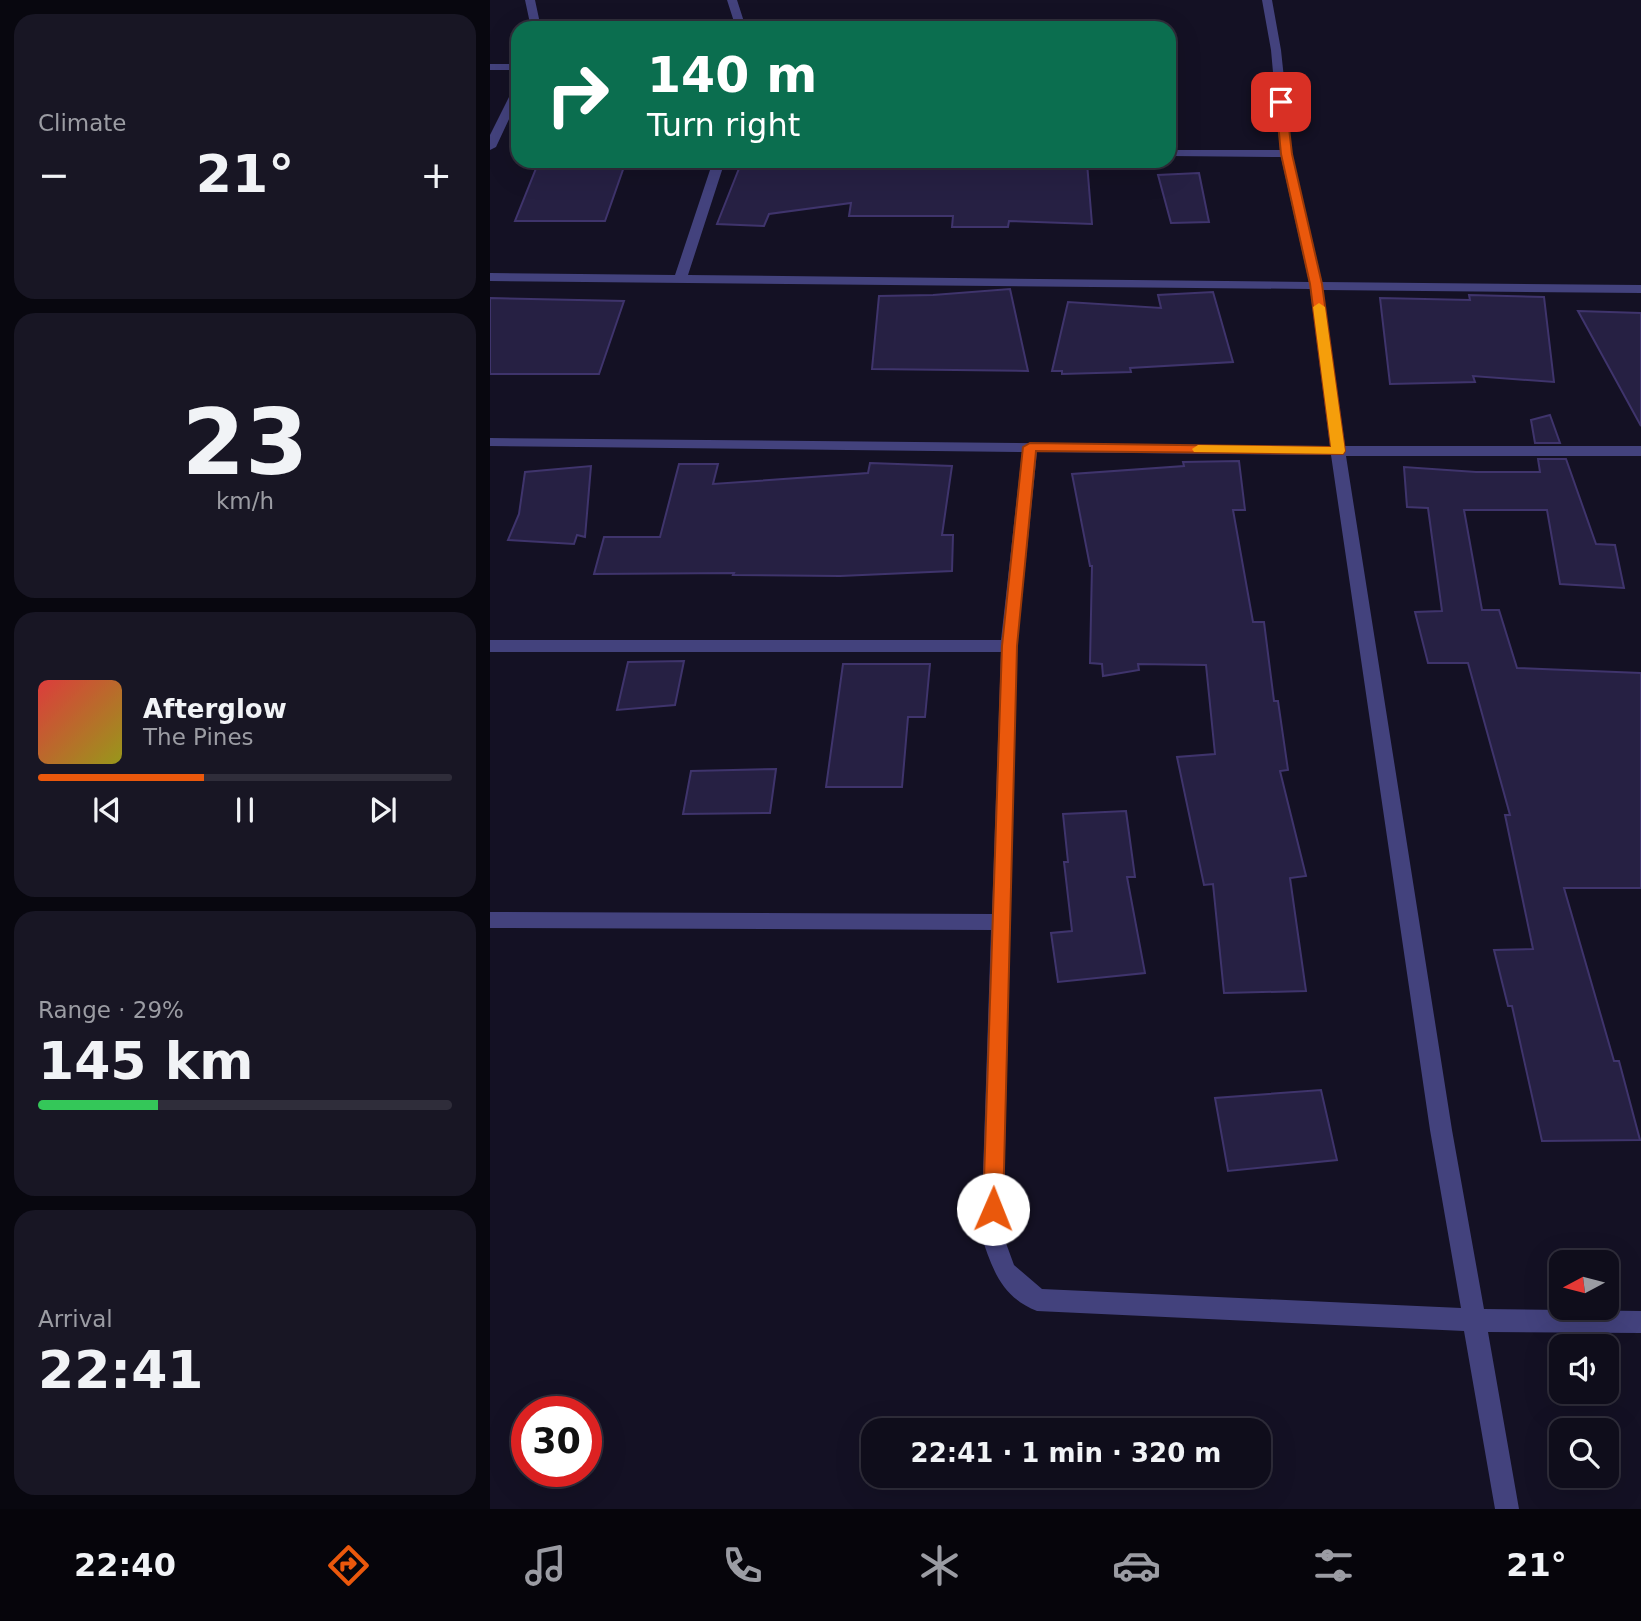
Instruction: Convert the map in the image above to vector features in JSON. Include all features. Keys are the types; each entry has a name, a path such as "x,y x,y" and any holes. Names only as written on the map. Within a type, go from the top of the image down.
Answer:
{"street":[{"path":"530,0 534,21"},
{"path":"732,0 739,21"},
{"path":"1267,0 1276,50 1286,154 1316,284 1338,451 1441,1130 1507,1509"},
{"path":"490,67 511,67"},
{"path":"490,147 511,104"},
{"path":"1176,153 1286,154"},
{"path":"680,279 717,168"},
{"path":"490,277 1641,289"},
{"path":"490,442 1338,451 1641,451"},
{"path":"1030,447 1009,646 1000,922 992,1235 1005,1272 1037,1300 1473,1320 1641,1322"},
{"path":"490,646 1009,646"},
{"path":"490,920 1000,922"}],"building":[{"path":"536,168 624,168 605,221 515,221"},
{"path":"739,168 1087,168 1092,224 1009,221 1008,227 952,227 953,216 849,216 851,203 769,214 764,226 717,224"},
{"path":"1199,173 1209,222 1171,223 1158,175"},
{"path":"1010,289 1028,371 872,369 879,296"},
{"path":"1213,292 1233,362 1130,368 1131,372 1062,374 1062,371 1052,371 1068,302 1161,308 1158,295"},
{"path":"1469,295 1544,297 1554,382 1473,376 1475,382 1390,384 1380,298 1470,300"},
{"path":"490,298 624,301 599,374 490,374"},
{"path":"1578,311 1641,313 1641,426"},
{"path":"1550,415 1560,443 1535,443 1531,420"},
{"path":"1538,459 1566,459 1596,544 1615,545 1624,588 1560,584 1547,510 1464,510 1482,610 1499,610 1517,668 1641,673 1641,888 1564,888 1614,1061 1619,1061 1640,1140 1542,1141 1512,1006 1508,1006 1494,950 1533,949 1505,815 1510,815 1468,663 1428,663 1415,612 1442,611 1428,508 1407,507 1404,467 1476,472 1540,472"},
{"path":"1239,461 1245,510 1233,510 1253,622 1264,622 1274,701 1278,701 1288,770 1280,771 1306,876 1290,878 1306,991 1224,993 1213,884 1204,885 1177,757 1215,754 1206,665 1138,664 1139,670 1103,676 1102,664 1090,663 1092,566 1072,474 1184,466 1183,462"},
{"path":"870,463 952,466 942,535 953,535 952,571 840,576 733,575 734,573 594,574 604,537 660,537 679,464 718,464 713,484 868,473"},
{"path":"591,466 585,537 577,535 574,544 508,540 519,514 525,472"},
{"path":"684,661 675,705 617,710 628,662"},
{"path":"843,664 930,664 925,717 908,717 902,787 826,787"},
{"path":"776,769 770,813 683,814 691,771"},
{"path":"1126,811 1135,877 1127,877 1145,973 1058,982 1051,933 1072,931 1064,862 1068,862 1063,814"},
{"path":"1321,1090 1337,1160 1228,1171 1215,1098"}],"slow traffic":[{"path":"1198,449 1338,451 1319,307"}],"route":[{"path":"993,1209 1009,646 1030,447 1338,451 1316,284 1286,154 1281,102"}]}
